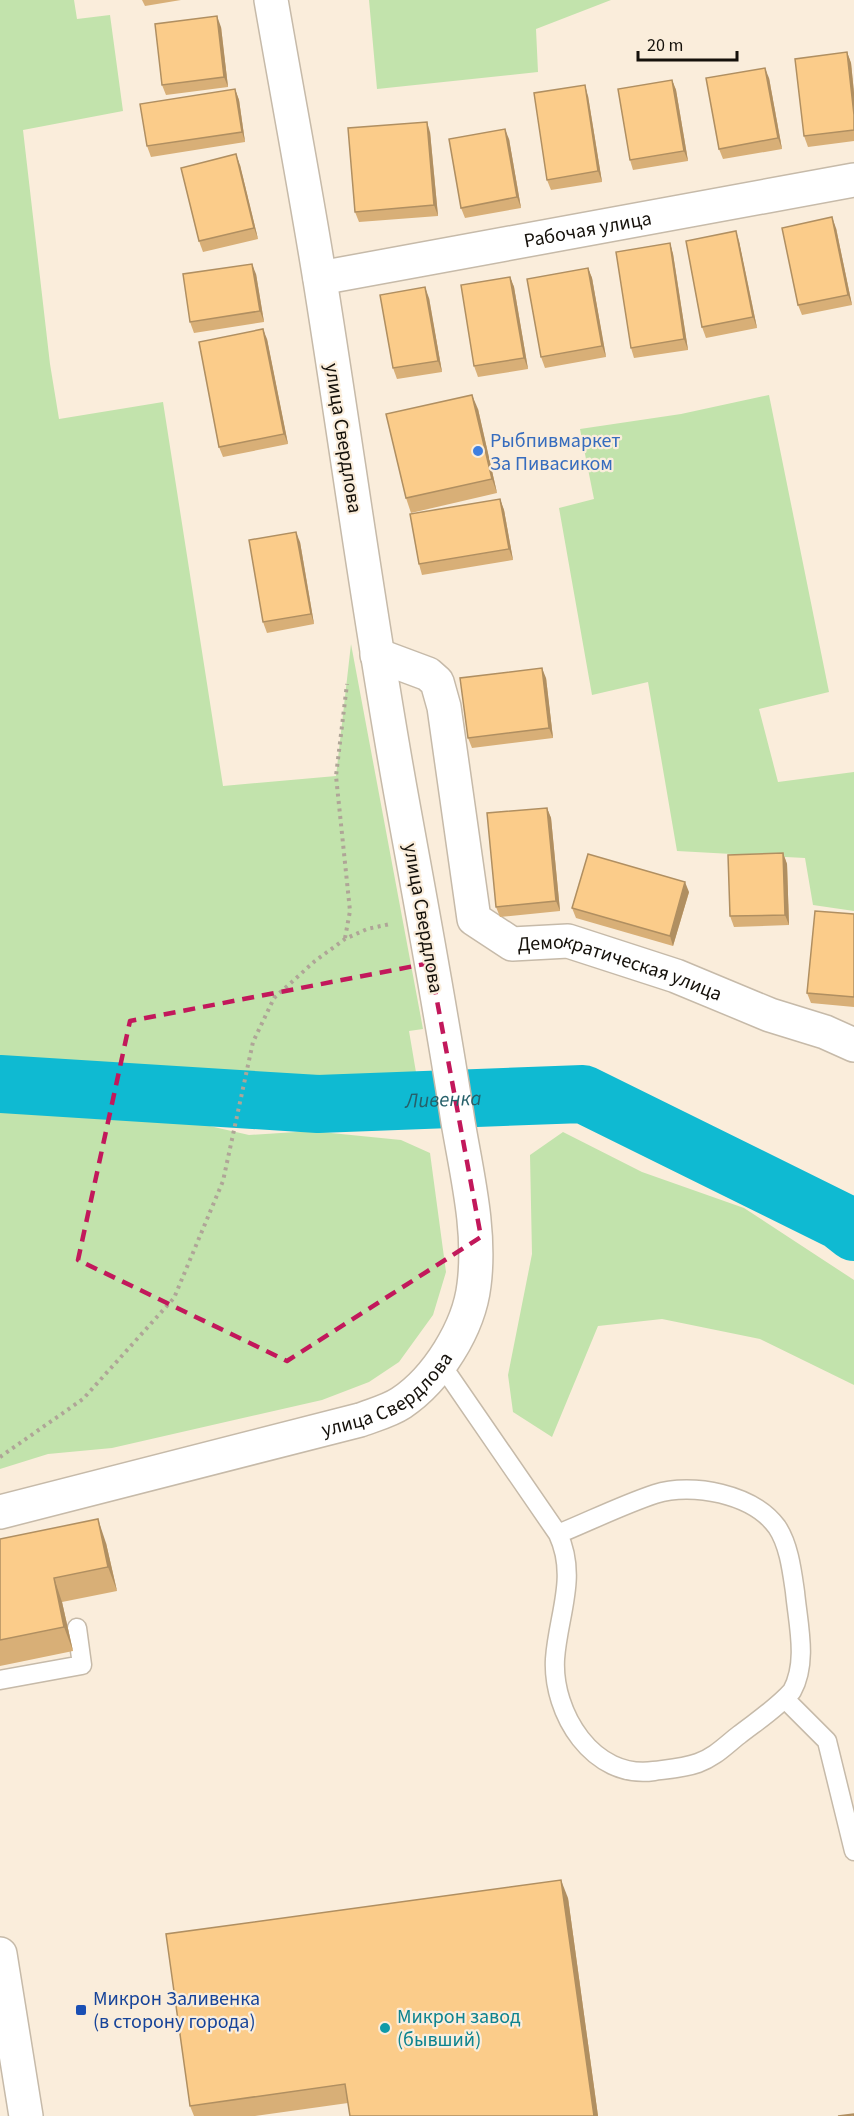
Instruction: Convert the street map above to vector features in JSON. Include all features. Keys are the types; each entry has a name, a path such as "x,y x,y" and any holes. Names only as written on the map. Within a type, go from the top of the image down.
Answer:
{"street":[{"name":"улица Свердлова","path":"0,1512 360,1420 399,1405 441,1364 470,1306 474,1287 475,1239 471,1202 443,1025 377,655 320,279 271,0"},
{"name":"Рабочая улица","path":"320,279 854,180"},
{"name":"Демократическая улица","path":"377,655 428,674 437,682 441,692 474,919 512,944 568,941 676,976 770,1015 825,1032 854,1045"},
{"path":"0,1954 26,2116"}],"lane":[{"path":"441,1364 558,1534 567,1560 568,1575 555,1660 559,1692 568,1718 591,1753 625,1769 647,1772 699,1763 725,1748 785,1699 797,1681 801,1648 794,1587 785,1543 777,1527 764,1513 744,1501 722,1493 678,1490 657,1493 558,1534"},
{"path":"0,1680 82,1665 77,1628"},
{"path":"785,1699 827,1741 854,1851"}],"path":[{"path":"345,939 350,911 336,776 347,677"},
{"path":"0,1457 84,1399 174,1298 223,1180 253,1042 274,998 315,961 345,939 367,929 394,924"}],"highlighted area":[{"path":"430,963 481,1237 287,1361 78,1260 130,1021"}],"green space":[{"path":"0,0 74,0 77,19 110,15 123,111 23,130 50,364 59,419 163,402 223,786 336,776 351,644 423,1029 409,1031 419,1090 387,1087 354,1075 311,1077 260,1088 244,1083 196,1083 67,1069 0,1066"},
{"path":"369,0 611,0 536,29 538,72 377,89"},
{"path":"769,395 829,692 759,709 778,782 854,772 854,911 813,905 805,858 677,851 648,682 592,695 559,508 594,499 580,429 681,414"},
{"path":"0,1106 192,1122 249,1135 311,1131 401,1140 430,1153 446,1272 433,1315 399,1362 369,1382 322,1400 112,1448 48,1454 0,1469"},
{"path":"563,1132 642,1172 744,1208 854,1280 854,1385 760,1339 662,1319 598,1326 552,1437 513,1412 508,1375 532,1254 530,1155"}],"building":[{"path":"217,16 224,77 162,85 155,24"},
{"path":"847,52 854,130 804,136 795,59"},
{"path":"765,68 778,138 719,149 706,78"},
{"path":"672,80 684,151 630,160 618,89"},
{"path":"585,85 598,171 547,180 534,93"},
{"path":"235,89 242,132 147,146 140,104"},
{"path":"427,122 434,205 355,212 348,128"},
{"path":"505,129 517,197 461,208 449,139"},
{"path":"236,154 254,228 199,241 181,168"},
{"path":"832,217 848,295 798,305 782,228"},
{"path":"736,231 753,317 702,327 686,241"},
{"path":"670,243 684,339 631,348 616,252"},
{"path":"252,264 260,311 190,322 183,274"},
{"path":"588,268 602,346 541,357 527,279"},
{"path":"510,277 524,358 474,366 461,285"},
{"path":"425,287 438,361 393,368 380,295"},
{"path":"263,329 284,434 219,447 199,342"},
{"path":"472,395 492,479 406,498 386,414"},
{"path":"500,499 509,549 419,564 410,514"},
{"path":"296,532 311,614 263,622 249,540"},
{"path":"542,668 549,728 468,738 460,678"},
{"path":"547,808 556,901 496,907 487,813"},
{"path":"783,853 785,915 730,916 728,855"},
{"path":"588,854 685,882 670,936 572,908"},
{"path":"815,911 854,914 854,997 807,993"},
{"path":"98,1519 108,1567 54,1578 64,1627 0,1640 0,1539"},
{"name":"Микрон завод (бывший)","path":"561,1880 594,2116 350,2116 345,2084 190,2106 166,1934"}],"waterway":[{"name":"Ливенка","path":"0,1084 318,1104 583,1094 840,1221 854,1232"}],"place":[{"name":"Рыбпивмаркет За Пивасиком","path":"478,451"},
{"name":"Микрон Заливенка (в сторону города)","path":"81,2010"},
{"name":"Микрон завод (бывший)","path":"385,2028"}]}
